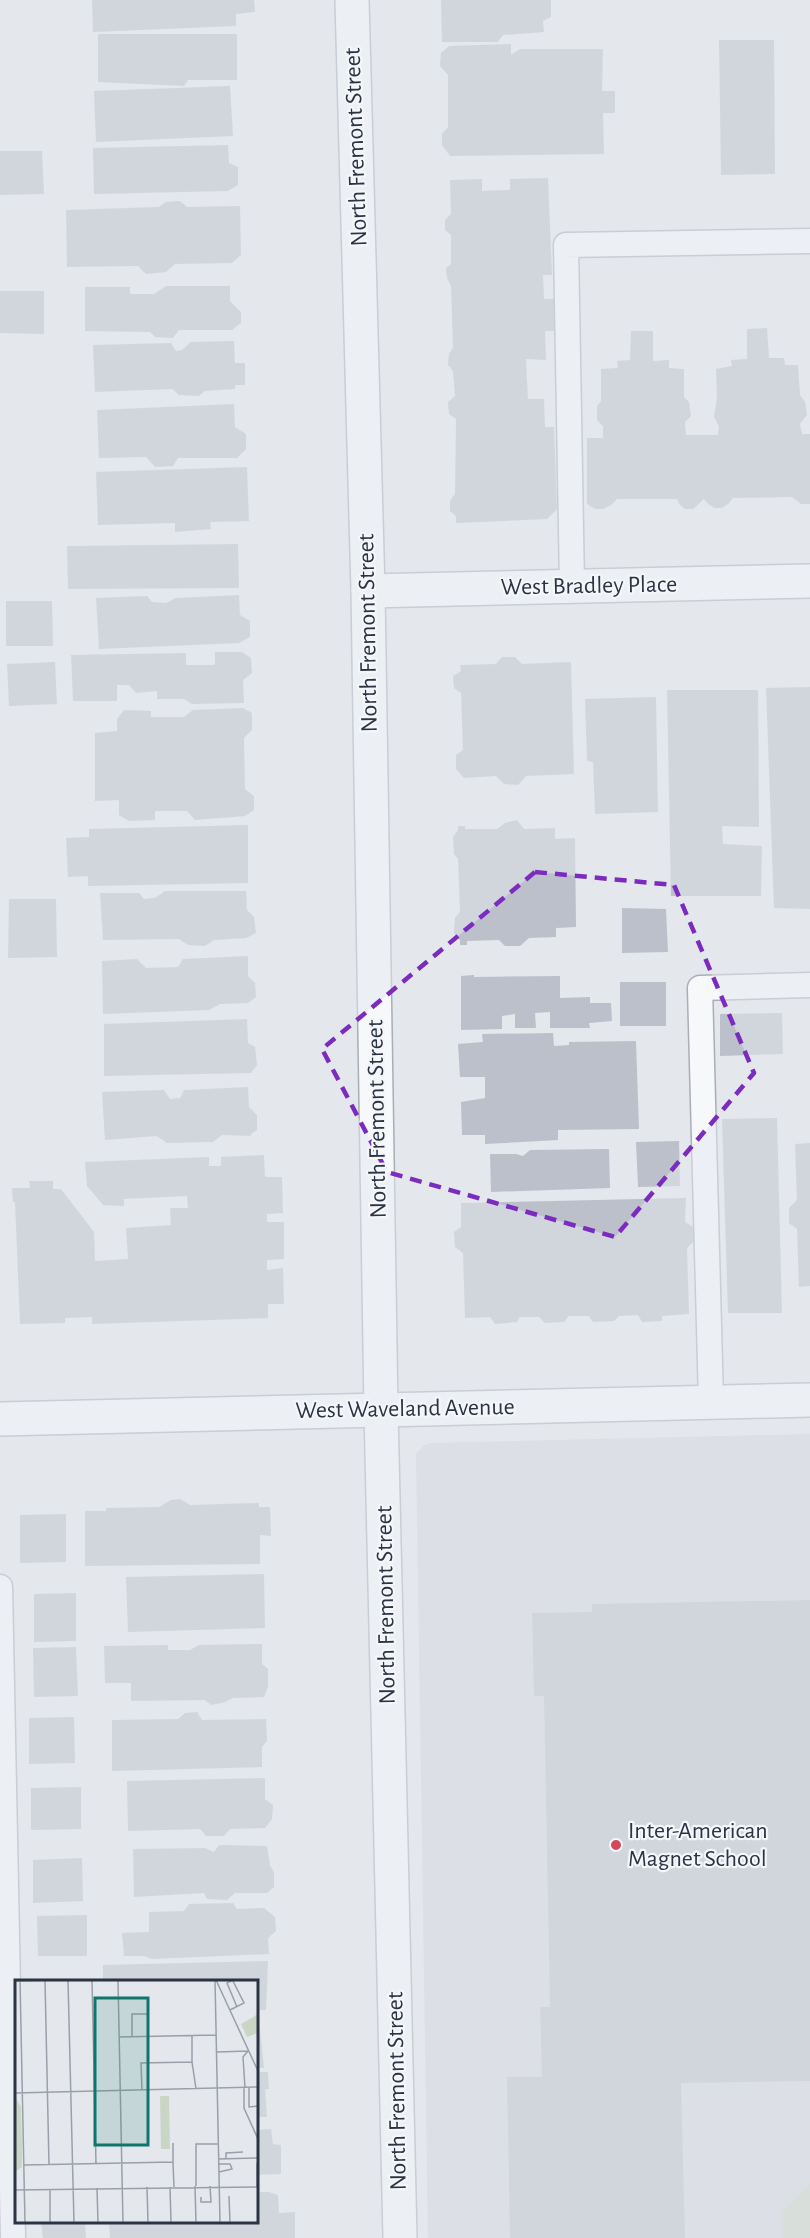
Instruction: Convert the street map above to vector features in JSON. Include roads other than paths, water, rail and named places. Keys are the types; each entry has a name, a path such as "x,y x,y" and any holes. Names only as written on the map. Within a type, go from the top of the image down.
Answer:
{"street":[{"name":"North Fremont Street","path":"352,0 368,591 381,1410 400,2238"},
{"name":"West Bradley Place","path":"368,591 810,581"},
{"name":"West Waveland Avenue","path":"0,1419 810,1400"}],"lane":[{"path":"572,586 566,245 810,241"},
{"path":"711,1402 700,988 810,985"},
{"path":"0,1587 13,2238"}],"place":[{"name":"Inter-American Magnet School","path":"616,1845"}]}
